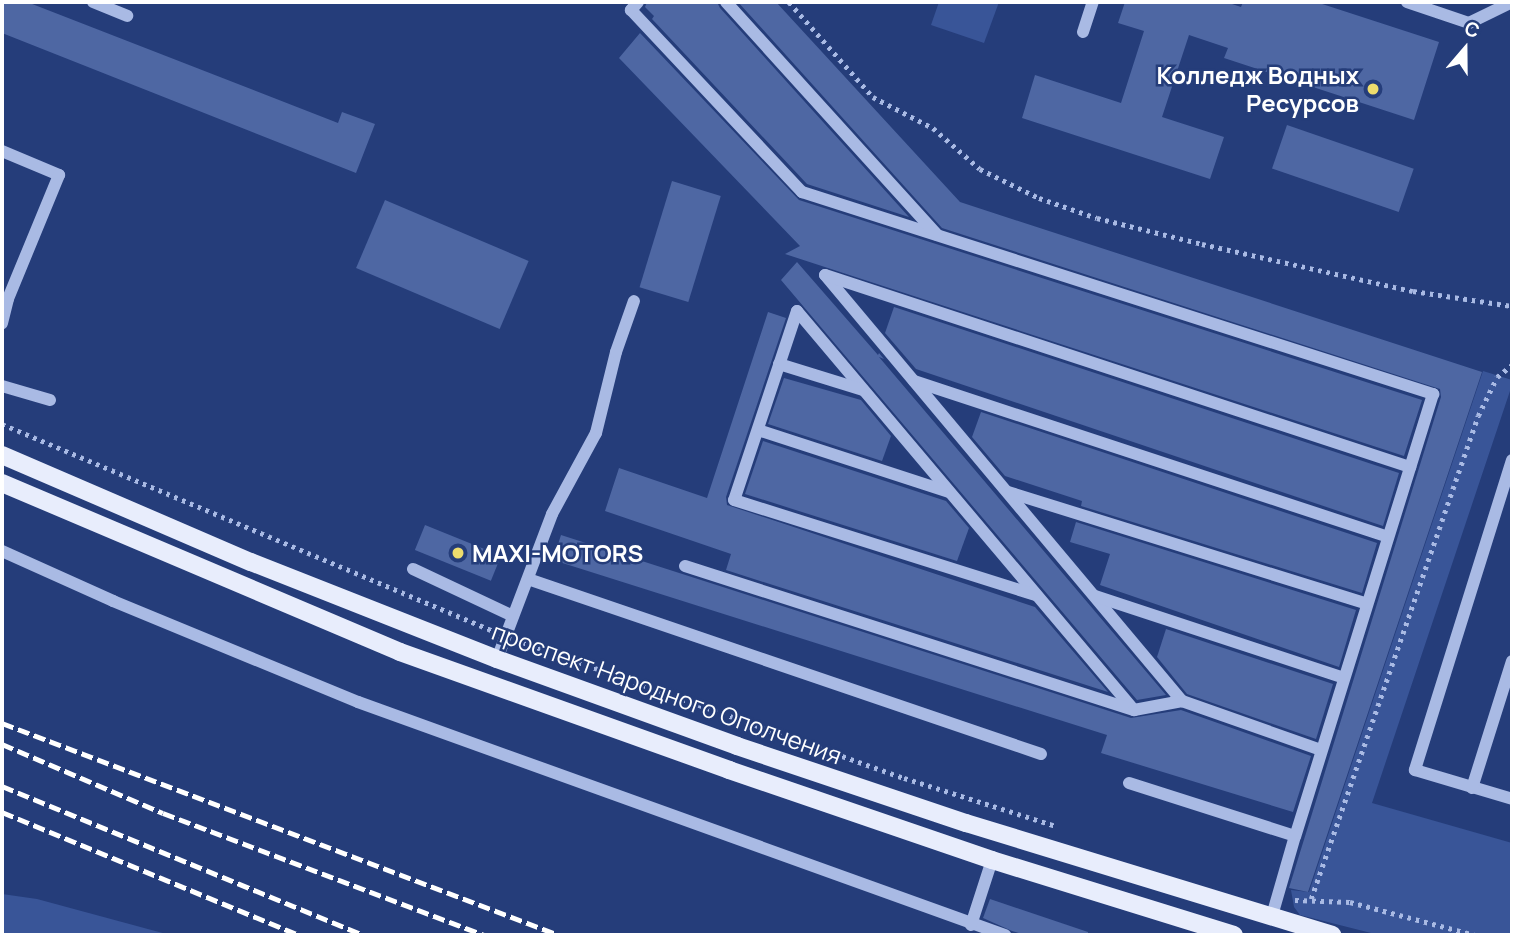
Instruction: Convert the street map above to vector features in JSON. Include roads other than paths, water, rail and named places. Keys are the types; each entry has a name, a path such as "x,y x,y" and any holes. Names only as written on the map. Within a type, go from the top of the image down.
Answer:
{"main road":[{"name":"проспект Народного Ополчения","path":"2,455 251,562 497,659 737,746 966,823 1271,919 1332,935"},
{"name":"проспект Народного Ополчения","path":"2,483 400,652 729,770 992,860 1234,935"}],"lane":[{"path":"93,2 127,16"},
{"path":"638,2 631,10 802,192 1433,394 1271,919"},
{"path":"726,2 937,235"},
{"path":"1083,33 1093,2"},
{"path":"1407,2 1469,23 1512,2"},
{"path":"2,151 59,176 8,299 2,323"},
{"path":"1182,701 825,275 1410,467"},
{"path":"497,659 552,514 596,433 616,352 634,301"},
{"path":"1036,595 734,500 797,311 1134,710"},
{"path":"779,364 864,390"},
{"path":"914,381 1388,537"},
{"path":"2,386 50,400"},
{"path":"758,430 949,492"},
{"path":"1512,460 1415,770 1512,799"},
{"path":"1007,492 1367,604"},
{"path":"2,551 113,601 358,702 971,925 1005,935"},
{"path":"685,566 1134,710 1182,701 1321,750"},
{"path":"413,569 513,616"},
{"path":"528,579 1041,754"},
{"path":"1095,596 1344,678"},
{"path":"1472,788 1512,661"},
{"path":"1129,783 1295,836"},
{"path":"971,925 992,860"}],"railway":[{"path":"2,723 559,935"},
{"path":"2,744 163,813 484,935"},
{"path":"2,786 364,935"},
{"path":"2,812 299,935"}],"place":[{"name":"Колледж Водных Ресурсов","path":"1373,89"},
{"name":"MAXI-MOTORS","path":"458,553"}]}
